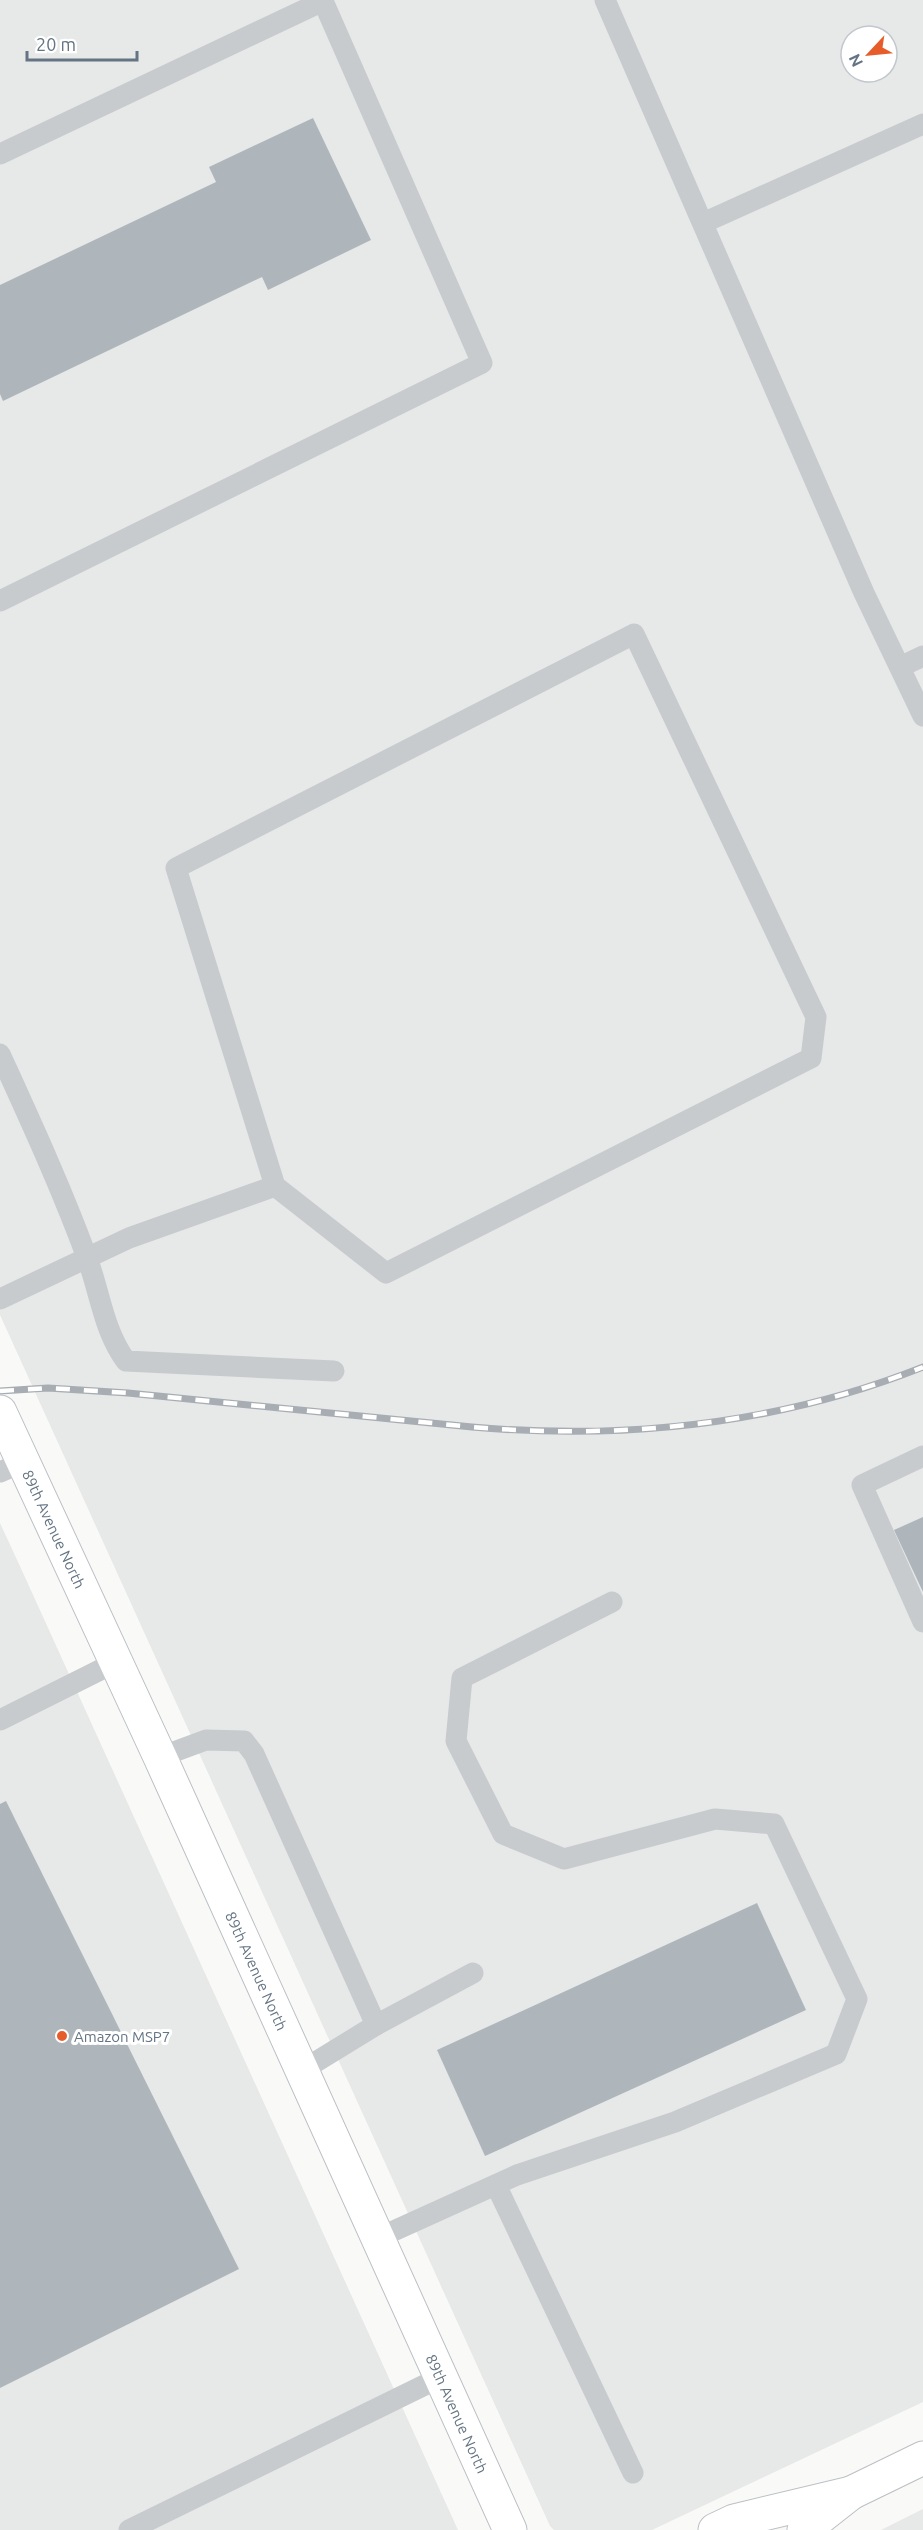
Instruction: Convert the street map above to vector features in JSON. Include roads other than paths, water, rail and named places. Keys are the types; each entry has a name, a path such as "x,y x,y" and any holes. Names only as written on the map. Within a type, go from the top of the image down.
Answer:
{"street":[{"name":"89th Avenue North","path":"0,1412 12,1467 116,1662 510,2530"},
{"path":"804,2530 851,2493 923,2458"},
{"path":"715,2530 734,2521 851,2493"}],"lane":[{"path":"605,0 860,582 923,716"},
{"path":"0,154 322,1 482,363 0,601"},
{"path":"703,223 923,124"},
{"path":"634,634 816,1017 811,1058 386,1273 275,1186 176,868 634,634"},
{"path":"900,667 923,656"},
{"path":"0,1054 51,1167 87,1257 114,1344 126,1361 334,1371"},
{"path":"0,1299 129,1238 275,1186"},
{"path":"923,1456 862,1485 923,1622"},
{"path":"378,2238 543,2164 675,2122 836,2054 858,1999 774,1824 715,1819 564,1859 503,1834 456,1741 462,1678 612,1602"},
{"path":"0,1720 116,1662"},
{"path":"160,1757 206,1740 244,1741 254,1754 376,2025"},
{"path":"301,2070 376,2025 473,1973"},
{"path":"496,2185 633,2473"},
{"path":"129,2530 441,2377"}],"railway":[{"path":"0,1391 48,1388 128,1393 472,1427 587,1431 644,1429 758,1414 814,1402 923,1367"}],"place":[{"name":"Amazon MSP7","path":"62,2036"}]}
